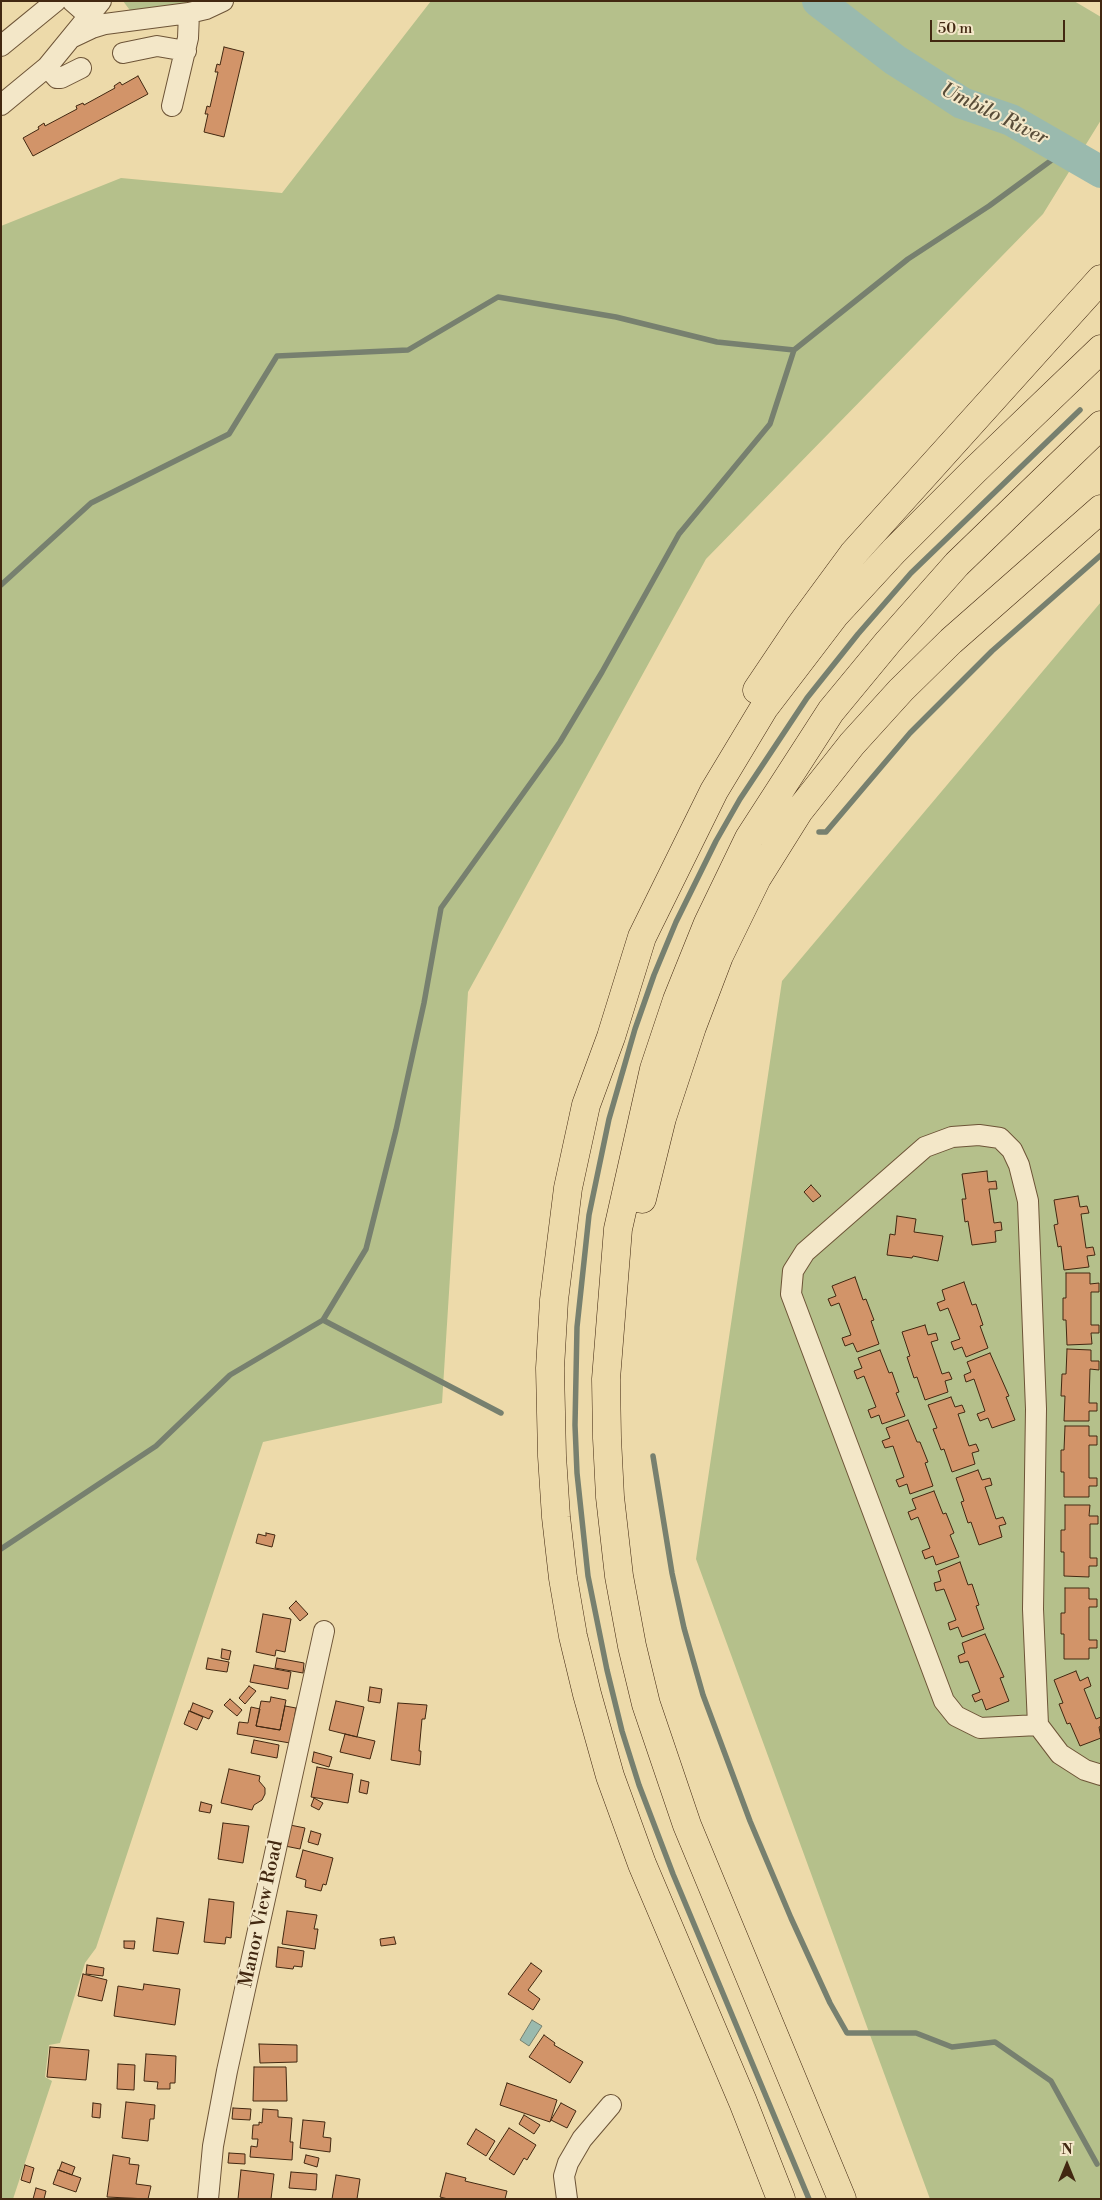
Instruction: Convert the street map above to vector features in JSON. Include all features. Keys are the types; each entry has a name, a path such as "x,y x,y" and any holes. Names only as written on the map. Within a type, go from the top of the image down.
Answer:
{"highway":[{"path":"781,2199 743,2102 642,1864 610,1776 573,1636 563,1578 556,1516 552,1456 550,1368 554,1300 568,1188 586,1106 611,1037 670,848 683,815 742,711 800,626 853,554 1101,279"},
{"path":"642,937 714,791 764,708 835,615 894,551 1101,349"},
{"path":"842,2199 687,1825 646,1704 632,1646 619,1576 610,1497 606,1379 618,1229 654,1069 677,1000 708,923 749,838 831,711 888,642 957,564 1101,425"},
{"path":"606,1379 627,1284 639,1211 662,1118 692,1027 719,956 757,878 798,811 852,744 900,690 951,641 1101,508"}],"street":[{"path":"1,46 56,1"},
{"path":"1,105 47,67 95,9 72,1"},
{"path":"73,37 105,24 206,9 223,1"},
{"path":"172,106 186,51 189,12"},
{"path":"123,53 156,46 186,51"},
{"path":"47,67 57,78 81,68"},
{"path":"1038,1725 980,1728 956,1716 944,1700 791,1294 793,1271 805,1252 924,1147 952,1137 979,1135 1000,1138 1012,1150 1019,1165 1028,1202 1036,1409 1033,1609 1038,1725 1060,1754 1085,1770 1101,1775"},
{"name":"Manor View Road","path":"208,2199 213,2146 227,2071 324,1631"},
{"path":"567,2199 564,2176 568,2163 582,2139 611,2105"}],"green space":[{"path":"123,1 210,1 135,17"},
{"path":"431,1 1074,1 1101,17 1101,120 1043,214 706,559 468,992 442,1403 263,1442 96,1948 85,1963 60,2043 49,2045 45,2077 52,2081 13,2199 1,2199 1,226 121,178 282,193"},
{"path":"1101,602 1101,2199 930,2199 696,1559 782,981"}],"shaded area":[{"path":"532,2020 542,2026 529,2046 520,2040"}],"building":[{"path":"224,47 244,52 224,137 204,132 208,114 205,114 207,106 210,107 218,72 215,72 217,64 220,65"},
{"path":"138,76 148,94 33,156 23,138 39,129 38,127 44,123 45,126 77,109 76,106 83,103 84,105 115,88 114,86 120,82 122,85"},
{"path":"987,1171 988,1182 996,1181 997,1189 989,1189 994,1223 1001,1222 1002,1230 995,1231 996,1242 972,1245 968,1221 965,1222 962,1199 966,1199 962,1174"},
{"path":"811,1185 821,1196 813,1202 804,1192"},
{"path":"1078,1196 1080,1207 1087,1206 1089,1213 1081,1214 1086,1248 1093,1247 1095,1255 1087,1256 1089,1267 1064,1270 1061,1246 1058,1247 1054,1225 1058,1224 1054,1200"},
{"path":"897,1216 916,1219 914,1232 943,1236 938,1261 913,1256 912,1258 887,1255 890,1234 895,1235"},
{"path":"1066,1273 1090,1273 1090,1284 1099,1283 1099,1292 1091,1292 1091,1325 1099,1325 1099,1333 1091,1333 1092,1344 1067,1345 1066,1320 1063,1320 1063,1298 1066,1298"},
{"path":"855,1277 863,1300 866,1299 874,1320 871,1321 879,1344 857,1352 853,1343 845,1346 842,1338 851,1335 839,1303 831,1306 828,1299 836,1296 832,1286"},
{"path":"964,1282 972,1305 976,1304 983,1325 980,1326 988,1348 966,1357 962,1347 954,1350 951,1342 960,1339 948,1308 940,1311 937,1303 945,1300 942,1290"},
{"path":"925,1325 928,1335 936,1333 938,1340 931,1342 942,1374 949,1372 952,1379 945,1381 948,1392 925,1400 917,1377 914,1378 907,1357 910,1356 902,1332"},
{"path":"1067,1349 1091,1350 1091,1361 1099,1361 1099,1370 1090,1369 1089,1403 1097,1403 1097,1411 1089,1411 1089,1421 1064,1421 1065,1396 1061,1396 1062,1374 1066,1374"},
{"path":"880,1350 889,1373 892,1372 899,1392 896,1393 905,1416 882,1424 879,1415 871,1418 868,1410 876,1407 864,1376 857,1379 854,1371 862,1368 858,1358"},
{"path":"990,1353 1009,1396 1006,1397 1015,1420 992,1428 988,1418 980,1421 977,1414 985,1411 974,1379 966,1382 964,1375 971,1372 967,1362"},
{"path":"951,1397 955,1407 962,1405 965,1412 958,1414 969,1446 976,1444 979,1451 972,1453 975,1464 952,1472 944,1449 941,1450 933,1429 937,1428 928,1405"},
{"path":"908,1420 928,1462 925,1463 933,1486 910,1494 907,1484 899,1487 896,1480 904,1477 893,1446 885,1448 882,1441 890,1438 886,1428"},
{"path":"1065,1426 1089,1426 1089,1436 1097,1436 1097,1445 1089,1445 1089,1478 1097,1478 1097,1486 1089,1486 1089,1497 1064,1497 1064,1472 1061,1472 1061,1450 1064,1450"},
{"path":"978,1470 982,1480 990,1478 992,1485 985,1487 996,1519 1003,1517 1006,1524 999,1526 1002,1537 979,1545 971,1522 968,1523 961,1502 964,1501 956,1478"},
{"path":"934,1491 943,1514 946,1513 954,1533 950,1535 959,1557 936,1565 933,1556 925,1559 922,1551 930,1548 918,1517 911,1520 908,1512 916,1509 912,1499"},
{"path":"1065,1505 1090,1505 1089,1516 1098,1516 1098,1524 1090,1524 1090,1558 1097,1558 1097,1566 1089,1566 1089,1577 1064,1576 1064,1552 1061,1552 1061,1530 1065,1530"},
{"path":"266,1533 275,1535 272,1547 256,1543 258,1534 266,1536"},
{"path":"960,1562 968,1585 972,1584 979,1605 976,1606 984,1629 962,1637 958,1627 950,1630 948,1623 956,1620 944,1589 936,1591 934,1583 941,1581 938,1571"},
{"path":"1065,1588 1089,1588 1089,1599 1097,1599 1097,1607 1089,1607 1089,1640 1097,1640 1097,1648 1089,1648 1089,1659 1064,1659 1064,1634 1061,1634 1061,1613 1065,1613"},
{"path":"296,1601 308,1614 300,1621 289,1608"},
{"path":"263,1614 291,1619 285,1652 276,1650 275,1656 256,1652"},
{"path":"985,1634 1004,1677 1000,1678 1009,1701 986,1710 982,1699 975,1702 972,1695 980,1692 968,1661 960,1663 958,1656 965,1653 962,1643"},
{"path":"222,1649 231,1651 229,1660 221,1658"},
{"path":"208,1658 229,1662 227,1672 206,1669"},
{"path":"277,1658 304,1663 303,1673 275,1668"},
{"path":"254,1665 291,1672 288,1689 250,1682"},
{"path":"1076,1671 1080,1681 1088,1677 1091,1686 1084,1689 1096,1719 1101,1717 1101,1726 1099,1727 1101,1738 1080,1746 1070,1723 1067,1724 1059,1704 1063,1703 1054,1680"},
{"path":"249,1686 256,1691 245,1704 239,1698"},
{"path":"370,1687 382,1689 380,1703 368,1701"},
{"path":"271,1697 286,1700 280,1730 256,1726 261,1701 270,1702"},
{"path":"230,1699 242,1710 237,1716 224,1705"},
{"path":"336,1701 364,1707 357,1737 329,1730"},
{"path":"193,1703 213,1711 209,1719 190,1711"},
{"path":"398,1703 427,1705 425,1719 422,1719 419,1751 421,1751 420,1765 391,1760"},
{"path":"285,1706 296,1708 290,1743 237,1734 239,1722 248,1723 251,1707 260,1709 256,1726 280,1730"},
{"path":"189,1711 203,1717 197,1730 184,1724"},
{"path":"345,1734 375,1741 370,1759 340,1752"},
{"path":"254,1740 279,1745 277,1758 251,1753"},
{"path":"314,1752 332,1757 329,1767 312,1762"},
{"path":"317,1767 353,1774 348,1803 311,1797"},
{"path":"229,1769 260,1776 259,1781 265,1788 265,1794 262,1800 254,1805 252,1810 221,1803"},
{"path":"361,1780 369,1782 367,1794 359,1792"},
{"path":"314,1798 323,1803 319,1810 311,1806"},
{"path":"201,1802 212,1805 210,1813 199,1811"},
{"path":"223,1823 249,1826 243,1863 218,1859"},
{"path":"290,1825 305,1828 300,1849 285,1846"},
{"path":"311,1831 321,1834 318,1845 308,1842"},
{"path":"303,1850 333,1858 326,1885 323,1884 321,1891 305,1887 306,1880 296,1877"},
{"path":"209,1899 234,1902 231,1938 226,1937 225,1944 204,1942"},
{"path":"287,1911 317,1915 314,1929 318,1929 315,1949 282,1944"},
{"path":"157,1918 184,1922 178,1954 153,1951"},
{"path":"394,1937 396,1944 381,1946 380,1939"},
{"path":"124,1941 135,1941 134,1949 124,1948"},
{"path":"278,1947 304,1951 302,1967 294,1966 293,1969 276,1967"},
{"path":"531,1963 542,1971 528,1990 540,1999 533,2010 508,1994"},
{"path":"87,1965 104,1968 103,1976 86,1974"},
{"path":"83,1974 107,1980 102,2001 78,1996"},
{"path":"144,1984 180,1989 175,2025 114,2016 118,1986 143,1990"},
{"path":"544,2035 555,2043 554,2045 583,2062 570,2083 529,2057"},
{"path":"259,2044 297,2045 297,2062 260,2063"},
{"path":"50,2047 89,2050 86,2080 47,2077"},
{"path":"146,2054 176,2056 175,2083 170,2083 170,2089 157,2089 158,2082 144,2081"},
{"path":"118,2064 135,2065 134,2090 117,2089"},
{"path":"254,2067 286,2067 287,2101 253,2101"},
{"path":"507,2083 557,2100 550,2122 500,2105"},
{"path":"126,2102 155,2105 154,2119 150,2119 148,2141 122,2138"},
{"path":"93,2103 101,2104 100,2118 92,2117"},
{"path":"561,2103 576,2111 567,2128 551,2120"},
{"path":"233,2108 251,2109 250,2120 232,2119"},
{"path":"263,2109 278,2110 278,2117 292,2118 290,2142 293,2142 292,2160 250,2157 251,2146 257,2147 258,2139 252,2139 253,2125 259,2125 259,2122 262,2123"},
{"path":"524,2115 540,2125 534,2134 519,2124"},
{"path":"303,2120 325,2122 323,2137 331,2138 330,2152 300,2148"},
{"path":"509,2128 536,2145 527,2160 524,2158 514,2175 489,2159"},
{"path":"476,2129 495,2141 486,2156 467,2144"},
{"path":"229,2153 245,2154 245,2164 228,2163"},
{"path":"113,2155 130,2158 129,2164 139,2165 136,2184 151,2186 148,2199 107,2197"},
{"path":"306,2155 319,2158 317,2167 304,2163"},
{"path":"62,2162 75,2167 72,2175 59,2170"},
{"path":"25,2165 34,2168 30,2183 21,2180"},
{"path":"58,2170 81,2178 76,2192 53,2184"},
{"path":"241,2170 274,2174 271,2199 238,2199"},
{"path":"291,2172 317,2174 316,2190 289,2188"},
{"path":"446,2173 466,2178 465,2181 507,2191 505,2199 448,2199 440,2197"},
{"path":"336,2175 360,2179 357,2199 332,2199"},
{"path":"36,2188 46,2191 44,2199 33,2199"}],"waterway":[{"name":"Umbilo River","path":"818,1 895,60 962,103 1011,120 1101,172"},
{"path":"1,1549 156,1446 230,1375 323,1320 366,1249 396,1130 424,1003 441,908 560,742 602,672 679,534 770,424 794,350 908,259 989,206 1064,151"},
{"path":"1,585 91,503 229,434 277,356 408,350 498,297 616,317 717,342 794,350"},
{"path":"809,2199 673,1874 639,1785 622,1731 607,1670 588,1576 577,1473 575,1425 577,1327 589,1215 609,1119 635,1029 654,975 676,922 716,841 740,799 807,698 858,634 911,573 1080,410"},
{"path":"819,832 826,832 910,733 992,651 1101,555"},
{"path":"323,1320 501,1413"},
{"path":"653,1456 672,1573 684,1628 703,1695 750,1821 791,1918 830,2003 847,2033 916,2033 952,2047 995,2042 1051,2081 1097,2164"}]}
